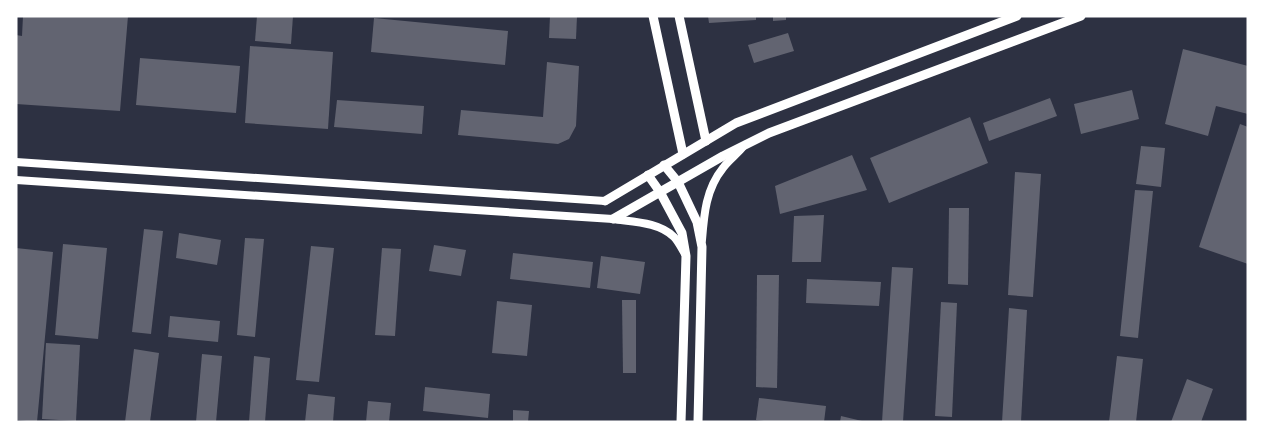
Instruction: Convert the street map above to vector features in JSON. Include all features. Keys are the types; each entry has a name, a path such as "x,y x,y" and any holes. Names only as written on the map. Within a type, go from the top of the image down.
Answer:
{"main road":[{"path":"653,16 683,154"},
{"path":"679,16 706,141"},
{"path":"605,200 736,123 1017,16"},
{"path":"613,219 769,133 1080,16"},
{"path":"664,165 678,182 698,222 702,247 698,422"},
{"path":"648,175 660,192 682,233 686,256 681,422"}],"street":[{"path":"702,247 705,209 711,187 722,169 746,144"},
{"path":"16,162 605,200"},
{"path":"16,180 613,219 644,223 664,229 675,238 686,256"}],"building":[{"path":"23,16 128,16 120,111 16,104 16,35 22,36"},
{"path":"257,16 293,16 291,44 255,41"},
{"path":"550,16 577,16 576,39 549,38"},
{"path":"708,16 756,16 756,20 709,23"},
{"path":"773,16 786,16 786,20 773,21"},
{"path":"374,18 508,31 505,65 371,52"},
{"path":"788,33 794,51 754,63 748,45"},
{"path":"250,46 333,52 328,129 245,123"},
{"path":"1183,49 1248,66 1248,114 1216,106 1208,136 1165,124"},
{"path":"140,58 240,66 236,113 136,105"},
{"path":"547,62 579,66 576,126 569,139 558,144 458,135 461,110 543,117"},
{"path":"1132,90 1139,119 1081,134 1074,104"},
{"path":"1050,98 1057,116 989,141 983,123"},
{"path":"337,100 424,106 422,134 334,127"},
{"path":"970,117 988,163 889,203 870,158"},
{"path":"1240,124 1248,127 1248,264 1199,247"},
{"path":"1141,146 1165,148 1161,187 1136,184"},
{"path":"852,155 867,190 780,214 775,186"},
{"path":"1015,172 1041,174 1033,297 1008,295"},
{"path":"1135,190 1153,191 1138,338 1120,336"},
{"path":"949,208 969,208 968,285 948,284"},
{"path":"824,215 821,262 792,262 794,216"},
{"path":"144,229 163,231 151,334 132,332"},
{"path":"179,233 221,240 217,265 176,258"},
{"path":"245,238 264,239 255,337 237,335"},
{"path":"63,244 107,248 98,339 55,335"},
{"path":"434,245 466,250 461,276 429,271"},
{"path":"311,246 334,248 319,382 296,380"},
{"path":"16,248 53,252 37,422 16,420"},
{"path":"382,248 401,249 395,336 375,335"},
{"path":"513,253 593,262 590,288 510,279"},
{"path":"601,256 645,262 640,294 597,288"},
{"path":"892,267 913,268 903,422 882,422"},
{"path":"757,275 779,275 777,388 756,387"},
{"path":"807,279 881,282 879,306 806,303"},
{"path":"622,300 636,300 636,373 623,373"},
{"path":"497,301 532,305 527,356 492,353"},
{"path":"941,302 957,303 952,417 935,416"},
{"path":"1009,308 1027,310 1021,422 1002,422"},
{"path":"170,316 220,321 218,342 168,337"},
{"path":"46,343 80,345 76,421 42,419"},
{"path":"134,349 159,353 150,422 125,422"},
{"path":"202,354 222,356 216,422 196,422"},
{"path":"254,356 270,358 265,422 249,422"},
{"path":"1117,356 1143,359 1136,422 1109,422"},
{"path":"1187,379 1213,389 1201,422 1171,422"},
{"path":"425,387 490,394 488,418 423,411"},
{"path":"308,394 335,397 333,422 305,422"},
{"path":"759,398 826,406 824,422 771,422 756,420"},
{"path":"368,401 391,403 389,422 366,422"},
{"path":"513,410 529,411 528,422 513,422"},
{"path":"841,416 862,421 862,422 840,422"}]}
